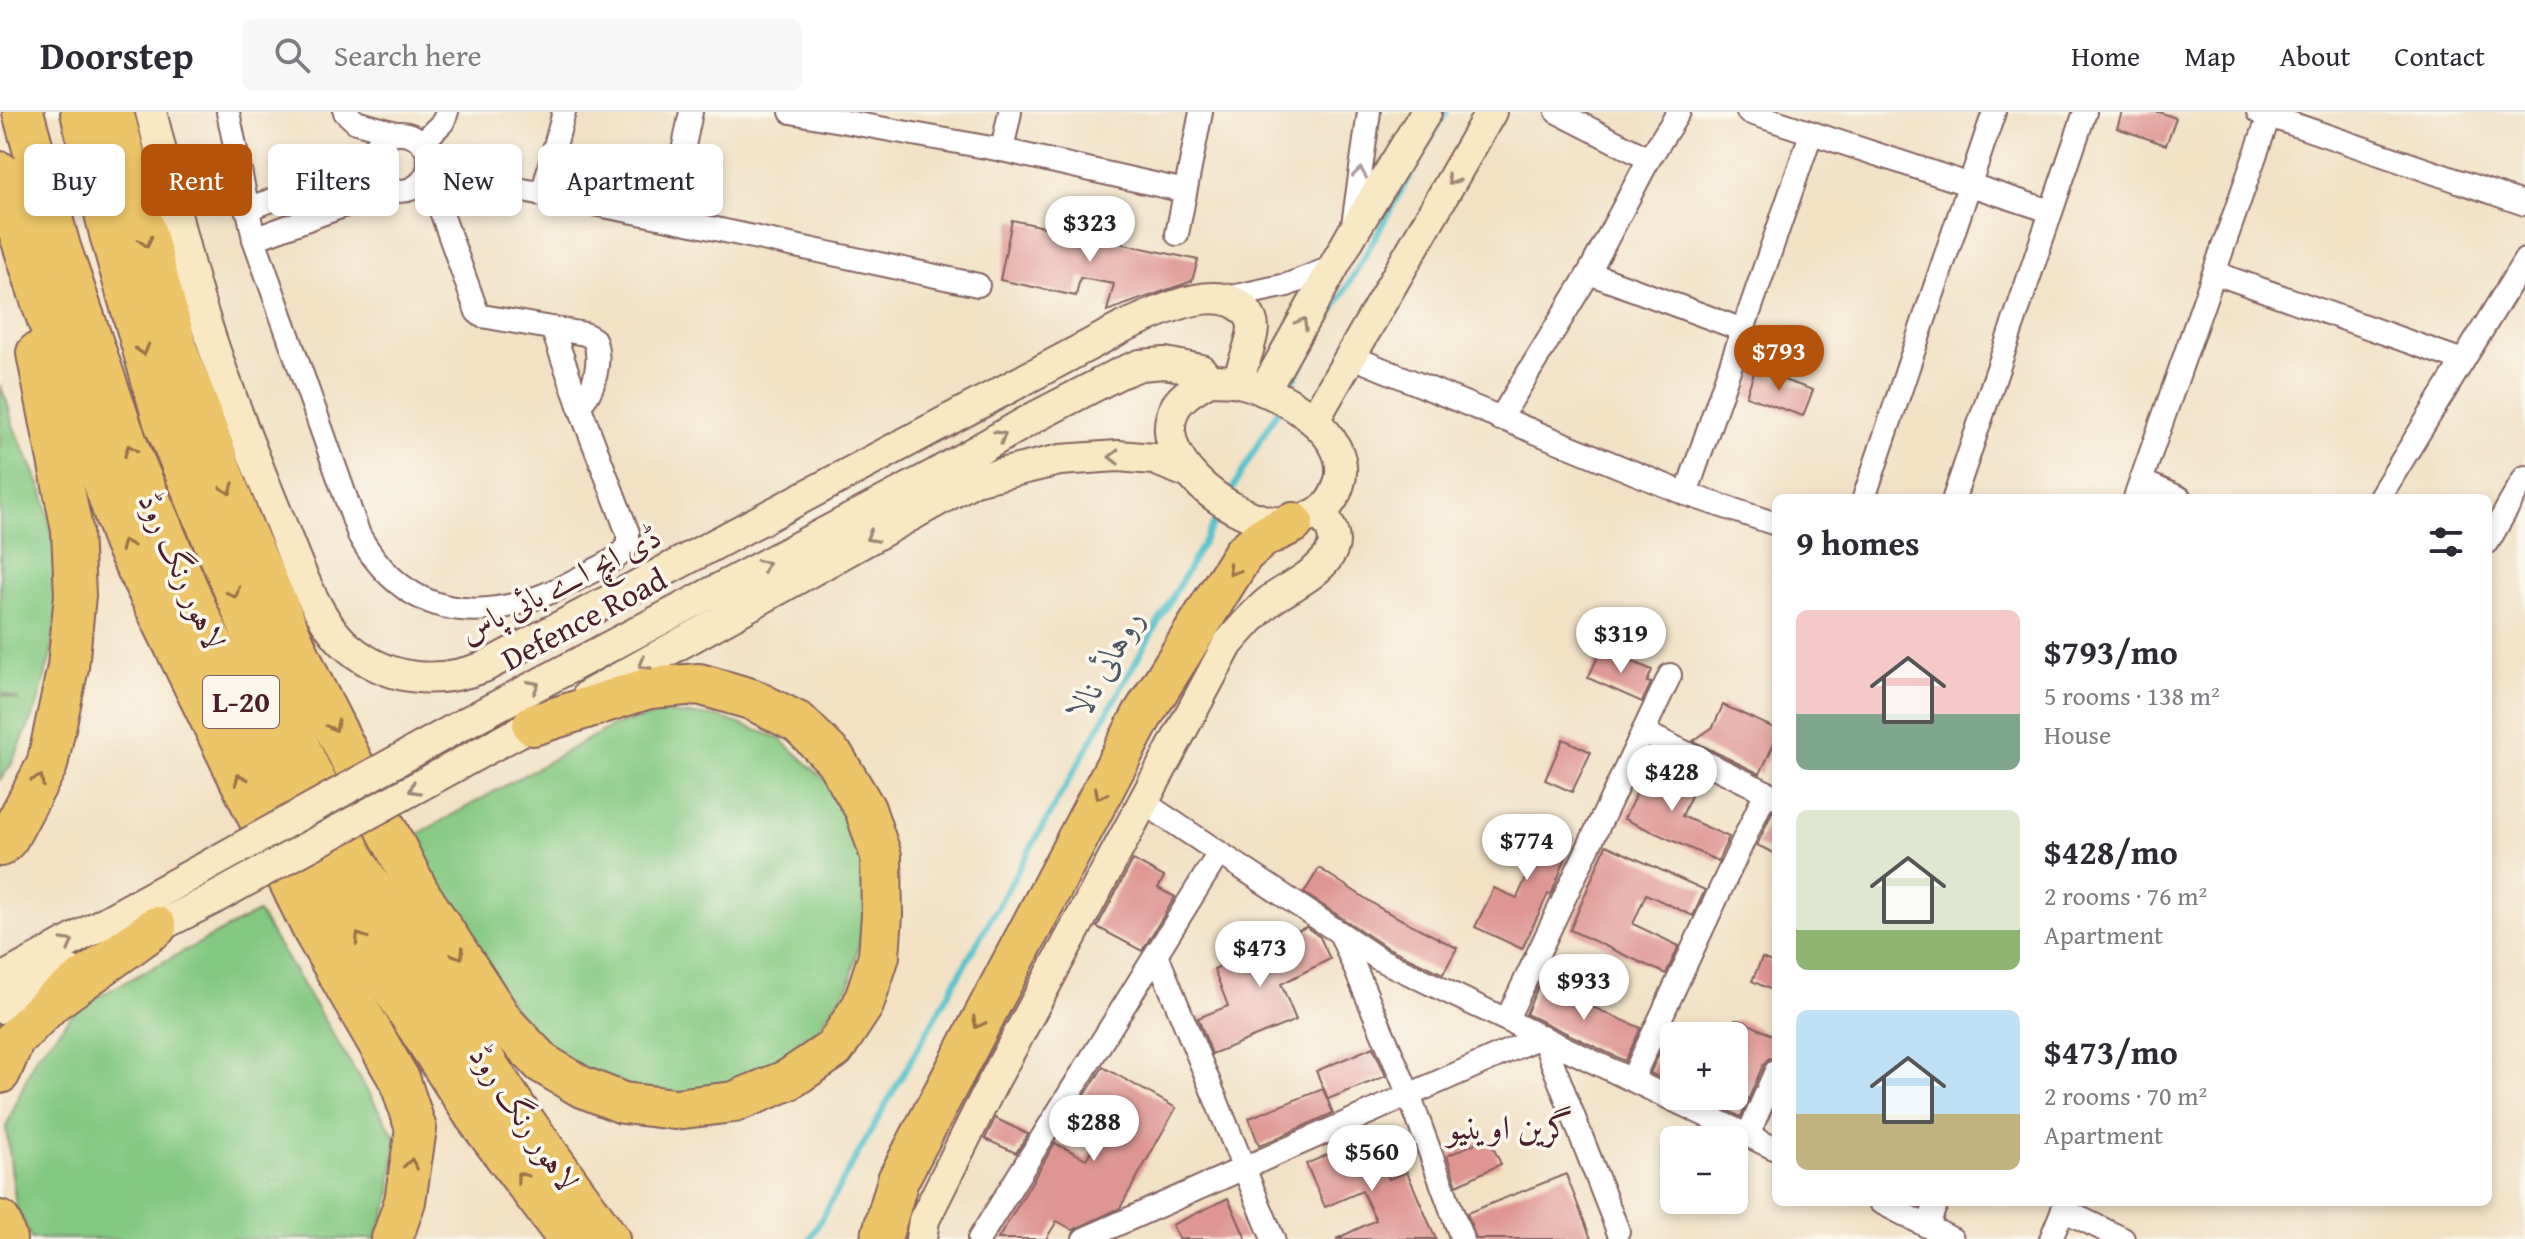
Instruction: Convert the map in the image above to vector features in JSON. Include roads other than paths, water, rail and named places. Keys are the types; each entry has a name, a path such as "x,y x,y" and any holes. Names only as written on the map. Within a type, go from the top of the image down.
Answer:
{"highway":[{"name":"لاہور رنگ روڈ","path":"23,112 60,247 130,452 198,613 346,916 475,1116 568,1239"},
{"name":"لاہور رنگ روڈ","path":"81,112 110,234 164,422 305,760 357,864 388,914 527,1125 609,1239"},
{"path":"113,112 177,350 239,519 311,681 419,893 504,1023 542,1063 580,1086 623,1103 675,1109 734,1102 788,1080 834,1049 863,1005 879,956 882,915 881,856 865,809 835,759 799,723 751,699 699,684 649,688 533,725"},
{"path":"0,172 124,542 314,932 400,1081 416,1129 405,1201 392,1239"},
{"path":"0,846 8,838 47,765 68,667 75,595 72,530 13,215"},
{"path":"881,1239 898,1180 1142,716 1243,554 1263,537 1306,518"},
{"path":"0,1073 14,1040 52,1002 156,927"},
{"path":"0,1221 6,1239"}],"main road":[{"name":"ڈی ایچ اے بائی پاس","path":"151,112 199,298 236,414 291,549 318,608 345,645 386,671 409,677 448,677 484,667 1125,326 1182,304 1227,298"},
{"path":"1237,384 1333,267 1426,112"},
{"path":"1314,420 1491,112"},
{"path":"1227,298 1241,306 1251,317 1253,328 1237,384"},
{"name":"Defence Road","path":"0,980 465,723 1120,373 1140,365 1165,363 1201,370 1237,384"},
{"path":"921,1239 924,1220 990,1088 1228,644 1270,601 1319,566 1331,552 1334,541 1332,530 1306,518 1269,522 1245,513 1218,498 1189,473 1174,451 1170,427 1174,409 1185,395 1237,384 1314,420 1334,444 1344,469 1335,495 1306,518"},
{"name":"Defence Road","path":"0,1008 211,900 975,480 1060,460 1118,456 1154,459 1189,473"}],"street":[{"path":"228,112 234,144"},
{"path":"345,112 356,122 415,137 422,143 443,122 447,112"},
{"path":"556,144 564,112"},
{"path":"669,219 691,112"},
{"path":"791,112 834,116 1185,191"},
{"path":"1002,150 1010,112"},
{"path":"1177,234 1201,112"},
{"path":"1352,234 1369,112"},
{"path":"1557,112 1649,159"},
{"path":"1500,419 1589,273 1649,159 1679,112"},
{"path":"1748,112 2050,211"},
{"path":"1865,494 1994,112"},
{"path":"1955,494 2085,112"},
{"path":"2159,494 2138,490 2215,273 2263,114 2525,204"},
{"path":"378,144 396,133"},
{"path":"1686,494 1811,134"},
{"path":"248,216 359,535 385,574 401,587 456,609 500,609 528,602 567,585 625,550 628,533 552,328"},
{"path":"254,239 316,216"},
{"path":"443,216 477,312 482,316 585,334 594,339 598,349 592,388 588,398 579,405"},
{"path":"653,216 978,285"},
{"path":"2381,494 2525,260"},
{"path":"1227,298 1287,285 1333,267"},
{"path":"1589,273 1743,330"},
{"path":"2215,273 2463,361"},
{"path":"1350,356 1686,494 1772,523"},
{"path":"2492,535 2525,477"},
{"path":"1507,1019 1670,675"},
{"path":"1632,1079 1771,794 1643,732"},
{"path":"1143,802 1379,959 1729,1126"},
{"path":"979,1239 1219,853"},
{"path":"1340,933 1409,1095 1462,1239"},
{"path":"1156,953 1273,1239"},
{"path":"1084,1239 1542,1036"},
{"path":"1542,1036 1618,1231"},
{"path":"1772,1080 1748,1135 1772,1147"},
{"path":"1888,1206 1952,1239"},
{"path":"1927,1226 1935,1206"},
{"path":"2051,1239 2065,1206 2123,1239"}],"waterway":[{"name":"روہائی نالا","path":"1288,391 1446,112"},
{"name":"روہائی نالا","path":"1229,495 1279,408"},
{"name":"روہائی نالا","path":"810,1239 1222,509"}],"district":[{"name":"گرین اوینیو","path":"1510,1127"}]}
